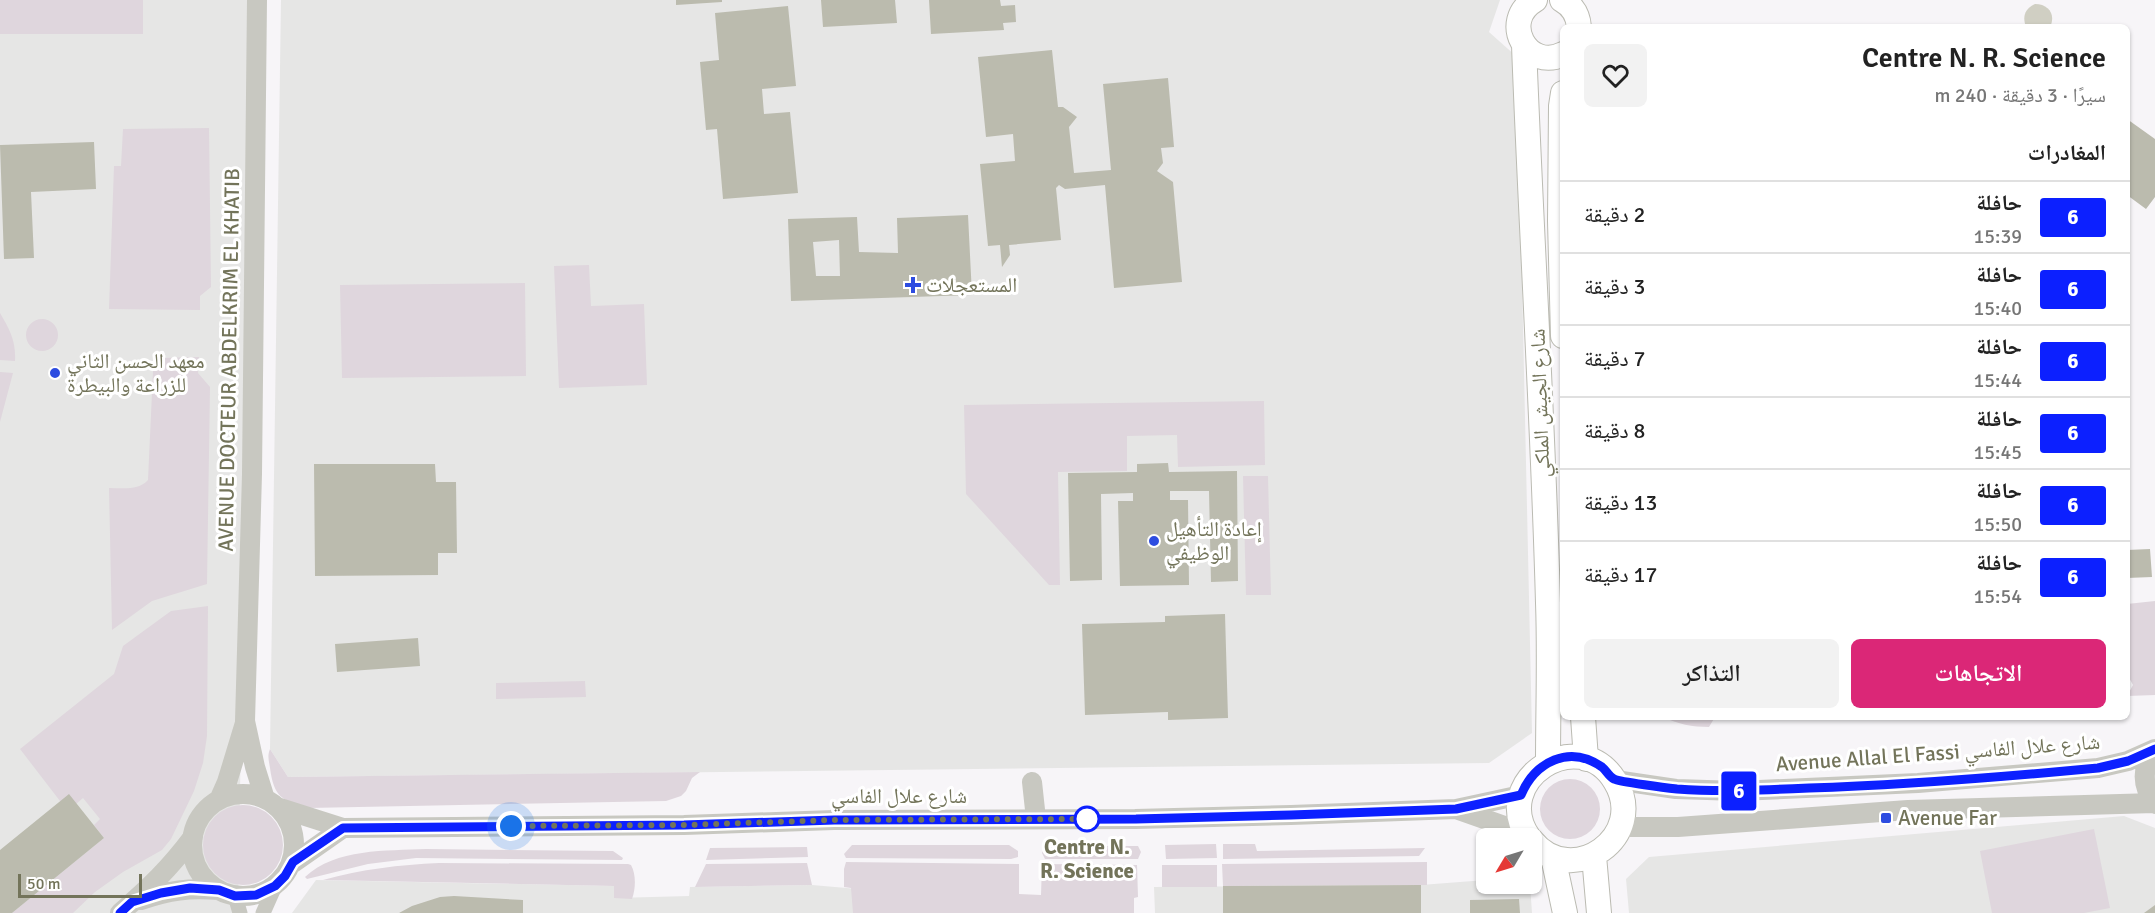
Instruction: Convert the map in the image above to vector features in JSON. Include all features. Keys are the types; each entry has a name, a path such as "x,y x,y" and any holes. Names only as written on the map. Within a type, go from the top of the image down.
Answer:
{"main road":[{"path":"1562,0 1576,12 1578,24"},
{"name":"شارع الجيش الملكي","path":"1530,1 1518,21 1518,32 1524,45 1540,366 1548,605 1548,762"},
{"path":"1524,45 1538,56 1549,58 1560,55"},
{"path":"1583,720 1586,759"},
{"path":"1525,828 1520,815 1521,795 1531,776 1548,762 1573,756 1586,759 1602,767 1615,780 1622,795 1623,811 1620,827 1614,839 1605,849 1594,856 1574,861 1553,857 1542,852"},
{"path":"1594,856 1599,913"},
{"path":"1553,857 1565,913"}],"street":[{"name":"AVENUE DOCTEUR ABDELKRIM EL KHATIB","path":"245,721 252,474 257,0"},
{"path":"219,800 227,782 245,721"},
{"path":"245,721 255,767 271,803 289,822 294,840 293,862"},
{"path":"2155,750 2149,758 2144,782 2155,803"},
{"name":"Avenue Allal El Fassi شارع علال الفاسي","path":"1615,780 1676,789 1738,791 1847,787 2098,768 2128,761 2155,750"},
{"path":"1032,782 1036,819"},
{"path":"231,900 203,876 194,858 193,837 197,822 206,809 219,800 234,795 250,795 271,803"},
{"name":"شارع علال الفاسي","path":"271,803 298,815 343,828 684,825 846,820 1182,818 1456,809 1521,795"},
{"path":"1620,827 1678,827 1908,810 2155,803"},
{"name":"شارع علال الفاسي","path":"1456,809 1504,828"},
{"path":"126,908 161,893 190,888 231,900 256,895 275,886 285,876 293,862 343,828"},
{"path":"126,908 155,883 193,837"},
{"path":"263,913 275,886"}],"shaded area":[{"path":"0,0 253,0 238,913 0,913"},
{"path":"0,0 143,0 143,34 0,34"},
{"path":"281,0 1500,0 1489,32 1517,57 1532,733 1489,763 288,777 270,749"},
{"path":"2040,4 2047,8 2052,14 2052,24 2025,24 2025,13 2029,8"},
{"path":"209,128 211,287 200,296 200,310 109,309 114,166 121,166 123,129"},
{"path":"589,265 591,306 644,304 647,385 559,388 554,266"},
{"path":"525,283 526,376 342,378 340,285"},
{"path":"0,313 12,336 15,361 0,360"},
{"path":"42,319 53,324 58,335 53,346 42,351 31,346 26,335 31,324"},
{"path":"199,357 198,373 210,387 207,584 152,601 112,630 109,488 140,486 148,480 153,371 157,361 162,358"},
{"path":"0,372 13,373 0,422"},
{"path":"1264,401 1265,465 1178,467 1177,435 1127,436 1127,471 1058,472 1060,585 1049,585 966,494 964,405"},
{"path":"1243,476 1268,476 1271,595 1246,595"},
{"path":"2155,601 2155,695 2130,696 2133,685 2130,680 2130,604"},
{"path":"208,606 207,736 203,763 194,791 171,839 162,850 123,872 95,892 73,913 12,913 104,838 94,825 100,819 83,798 76,804 60,801 20,749 114,674 123,646 171,611"},
{"path":"585,681 586,697 496,699 496,683"},
{"path":"1670,720 1713,720 1709,727"},
{"path":"270,749 288,777 700,772 692,778 681,796 666,801 308,808 280,796 272,778 269,761"},
{"path":"1564,779 1576,779 1587,784 1595,792 1600,809 1598,821 1587,834 1576,839 1564,839 1553,834 1545,826 1540,815 1540,803 1545,792 1553,784"},
{"path":"243,805 258,808 271,817 280,830 283,845 280,860 271,873 258,882 243,885 228,882 215,873 206,860 203,845 206,830 215,817 228,808"},
{"path":"2124,816 2155,828 2155,913 1629,913 1626,879 1649,857"},
{"path":"2094,829 2110,908 2084,913 1992,913 1980,851"},
{"path":"1216,844 1217,858 1166,859 1165,845"},
{"path":"1223,844 1255,844 1257,851 1425,848 1419,856 1223,859"},
{"path":"852,845 1009,845 1018,851 1018,857 1011,859 846,858 844,854"},
{"path":"1045,846 1138,846 1141,852 1138,859 1045,859 1042,853"},
{"path":"807,847 808,857 706,860 710,848"},
{"path":"426,849 613,851 623,858 622,860 416,858 368,864 307,879 305,877 317,868 346,856 378,851"},
{"path":"846,862 1019,864 1019,894 1041,895 1042,864 1137,865 1138,897 1134,898 1134,913 853,913 851,888 844,887"},
{"path":"1427,862 1427,885 1223,886 1222,864"},
{"path":"439,863 628,864 631,865 634,873 634,890 632,899 614,898 614,886 323,880 381,868"},
{"path":"807,863 812,885 695,887 706,864"},
{"path":"1162,865 1217,865 1217,887 1162,887"},
{"path":"316,880 614,886 615,898 689,896 690,887 812,885 1134,913 292,913"},
{"path":"1476,881 1476,894 1531,894 1532,913 1155,913 1154,887 1421,885"}],"building":[{"path":"676,0 722,0 722,2 676,5"},
{"path":"821,0 895,0 897,23 823,27"},
{"path":"929,0 1000,0 1001,6 1015,5 1016,22 1003,23 1004,30 931,34"},
{"path":"788,6 796,86 762,89 764,114 790,112 798,193 723,199 717,129 706,130 700,62 719,60 715,13"},
{"path":"1052,50 1058,107 1063,107 1077,117 1069,127 1074,173 1111,170 1103,84 1168,78 1174,147 1161,148 1163,163 1157,171 1173,182 1182,282 1114,288 1105,185 1065,189 1059,185 1056,188 1061,240 1009,245 1010,255 1002,267 1000,245 988,246 980,164 1015,161 1013,134 986,137 978,57"},
{"path":"2130,121 2155,139 2155,197 2146,209 2130,197"},
{"path":"94,142 96,189 31,192 34,258 4,259 0,145"},
{"path":"968,215 972,295 791,301 788,219 857,217 859,252 898,253 897,218","holes":["839,240 840,276 816,276 813,242"]},
{"name":"إعادة التأهيل الوظيفي","path":"1168,463 1169,472 1237,471 1238,581 1211,582 1209,491 1170,491 1170,500 1188,500 1189,585 1120,586 1118,501 1133,501 1133,493 1101,494 1102,580 1070,581 1068,473 1137,472 1137,464"},
{"path":"314,464 435,464 436,482 456,482 457,553 438,553 438,575 315,576"},
{"path":"2150,549 2152,577 2130,578 2130,550"},
{"path":"1225,614 1228,718 1168,720 1168,712 1085,715 1082,624 1165,622 1165,616"},
{"path":"418,638 420,666 337,672 335,644"},
{"path":"69,794 104,838 12,913 0,913 0,850"},
{"path":"1421,885 1421,913 1223,913 1223,886"},
{"path":"440,897 523,900 523,913 399,913"},
{"path":"1519,899 1520,913 1470,913 1470,900"},
{"path":"2155,905 2155,913 2144,913"}],"bus line":[{"name":"6","path":"120,913 132,902 161,893 190,888 219,890 235,896 256,895 275,886 285,876 293,862 343,828 684,825 834,820 1136,819 1456,809 1521,795 1527,782 1536,771 1548,762 1573,756 1586,759 1602,767 1615,780 1676,789 1738,791 1918,783 2098,768 2128,761 2155,749"}],"place":[{"name":"المستعجلات","path":"913,285"},
{"name":"معهد الحسن الثاني للزراعة والبيطرة","path":"55,373"},
{"name":"إعادة التأهيل الوظيفي","path":"1154,541"},
{"name":"Avenue Far","path":"1886,818"},
{"name":"Centre N. R. Science","path":"1087,819"}],"route":[{"path":"511,826 684,825 834,820 1091,819 1087,819"}]}
